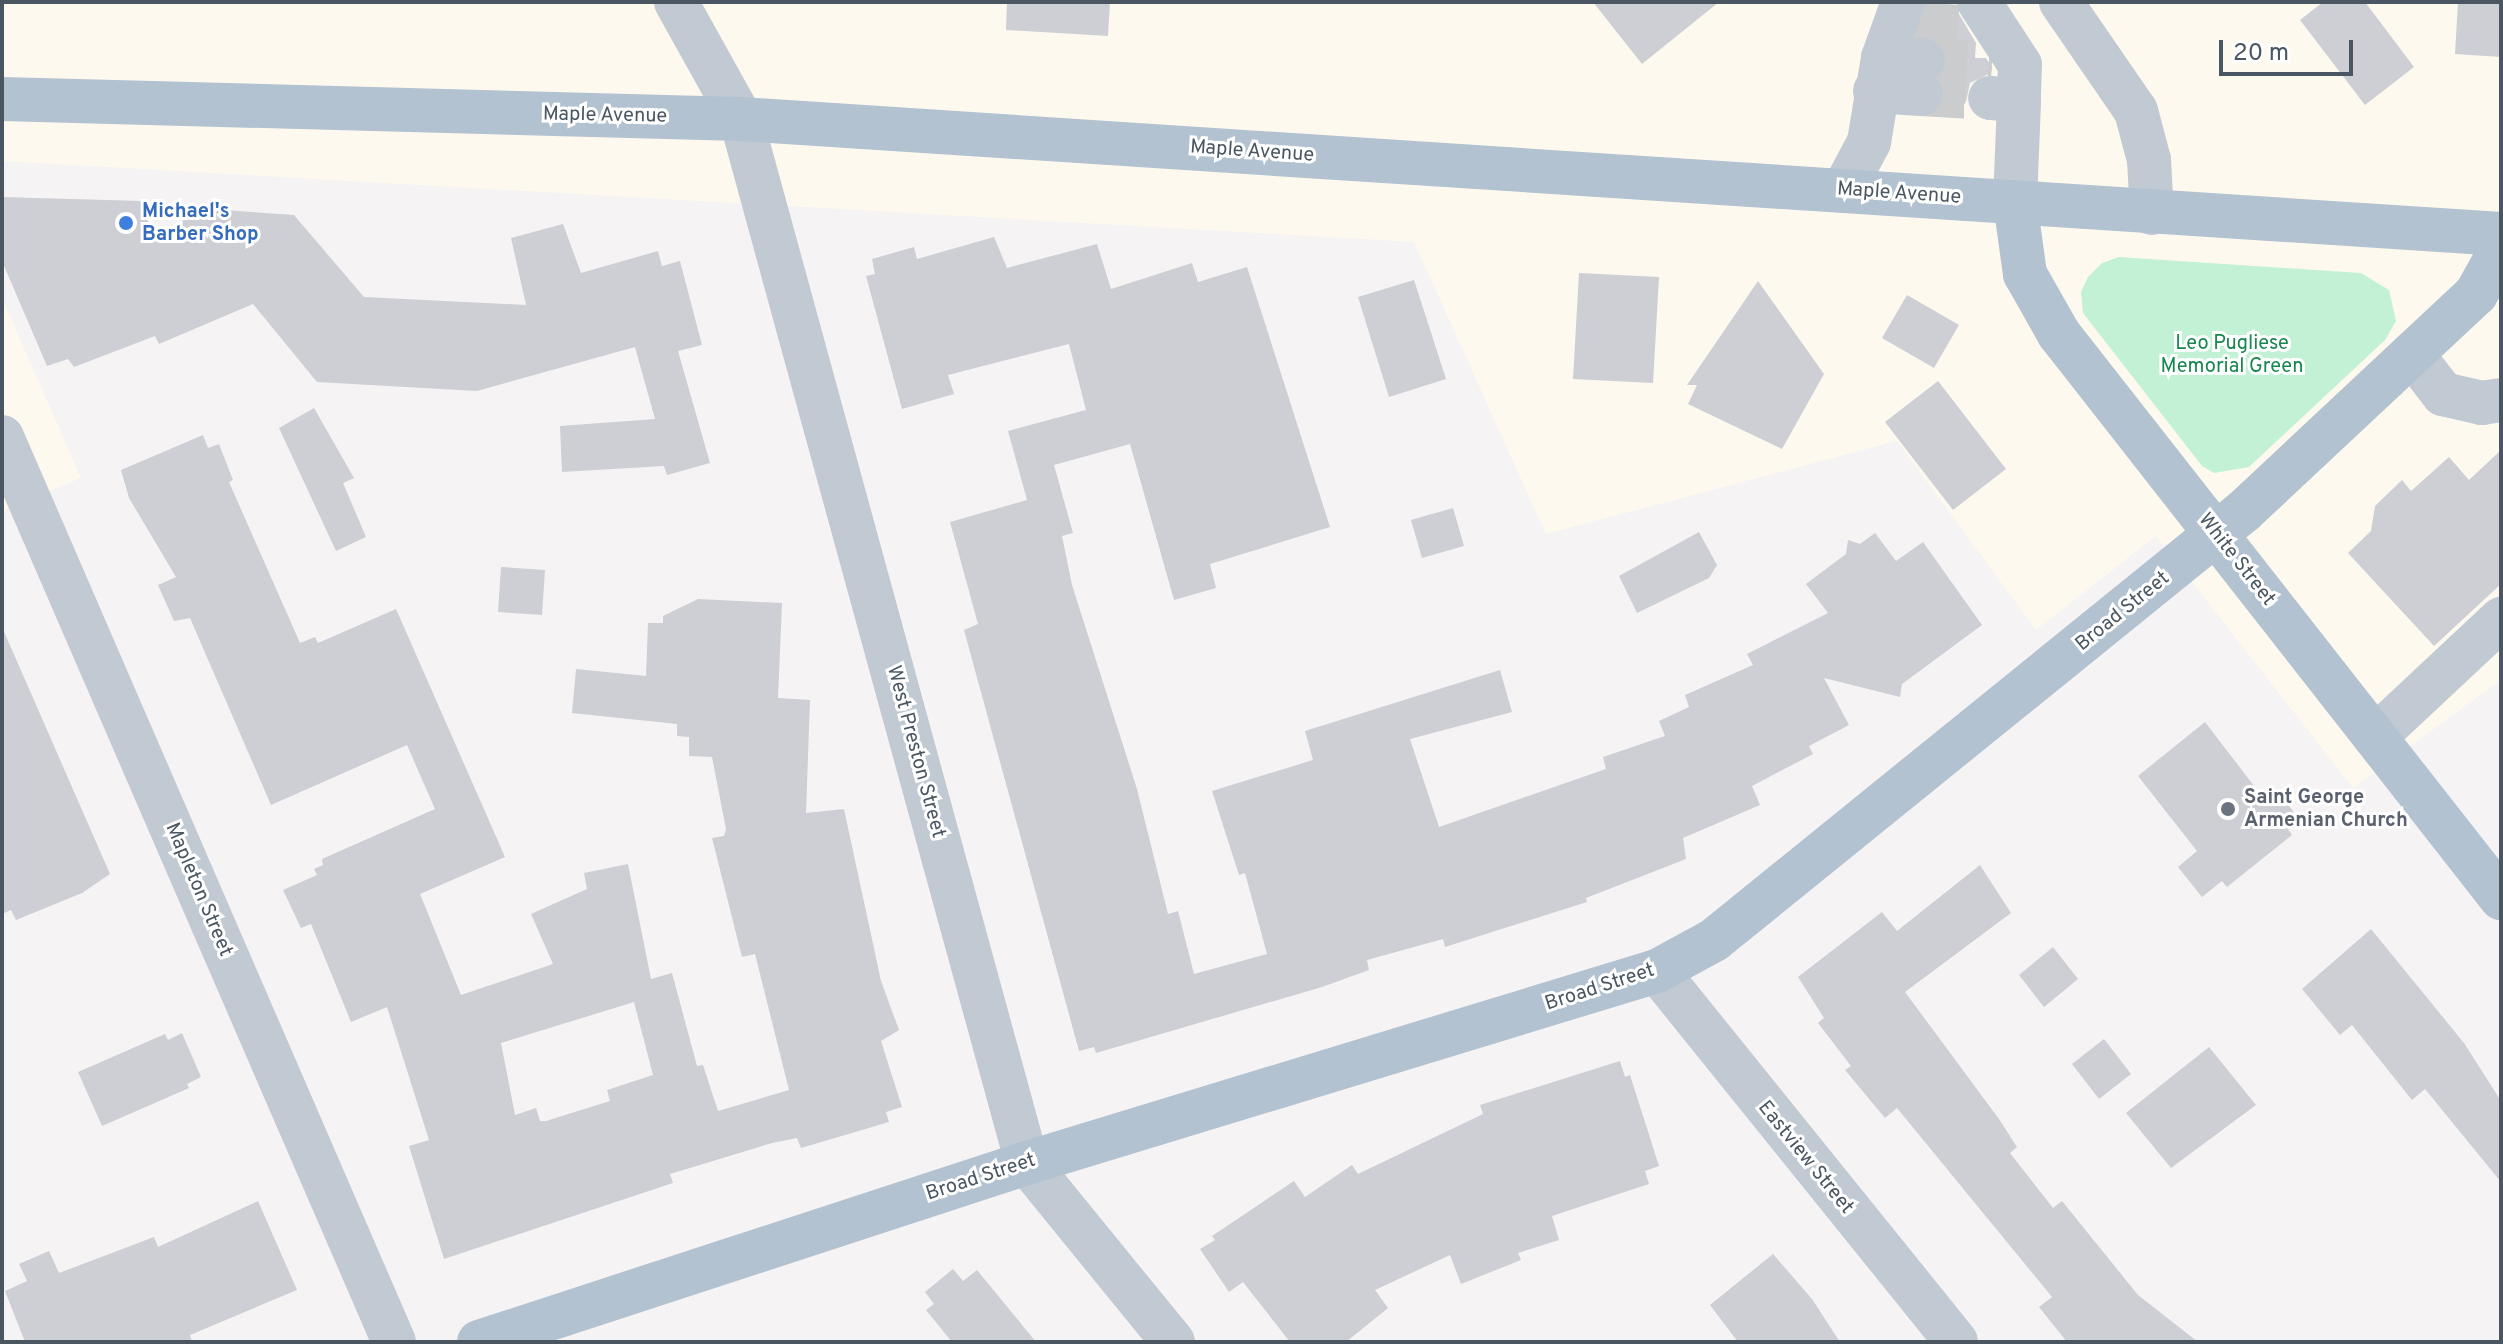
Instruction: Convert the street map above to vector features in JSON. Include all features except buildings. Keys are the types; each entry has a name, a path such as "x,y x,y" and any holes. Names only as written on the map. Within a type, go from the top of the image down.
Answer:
{"main road":[{"name":"Maple Avenue","path":"2,99 741,119 2501,234"},
{"name":"White Street","path":"2015,202 2025,274 2054,326 2501,898"},
{"name":"Broad Street","path":"479,1342 1027,1163 1657,971 1714,940 2216,535 2476,294 2501,249"}],"street":[{"name":"West Preston Street","path":"676,2 741,119 1027,1163 1173,1342"},
{"path":"2061,2 2136,111 2149,160 2152,213"},
{"path":"1843,191 1869,142 1901,50"},
{"path":"1997,55 2015,202"},
{"path":"2412,354 2443,394 2482,403 2501,400"},
{"name":"Mapleton Street","path":"2,437 394,1342"},
{"path":"2375,737 2499,622"},
{"name":"Eastview Street","path":"1657,971 1956,1342"}],"shaded area":[{"path":"2,2 1999,2 2004,8 2013,2 2501,2 2501,680 2353,788 2156,536 2036,630 1897,441 1546,534 1414,242 2,161"},
{"path":"2,298 81,478 2,511"}],"green space":[{"name":"Leo Pugliese Memorial Green","path":"2119,257 2361,273 2389,290 2396,321 2385,340 2249,467 2214,473 2202,466 2083,313 2081,292 2088,277 2102,263"}],"tunnel":[{"path":"1914,24 1976,28"},
{"path":"1923,60 1992,64"},
{"path":"1921,94 1990,98"}],"place":[{"name":"Michael's Barber Shop","path":"126,223"},
{"name":"Saint George Armenian Church","path":"2228,809"}]}
